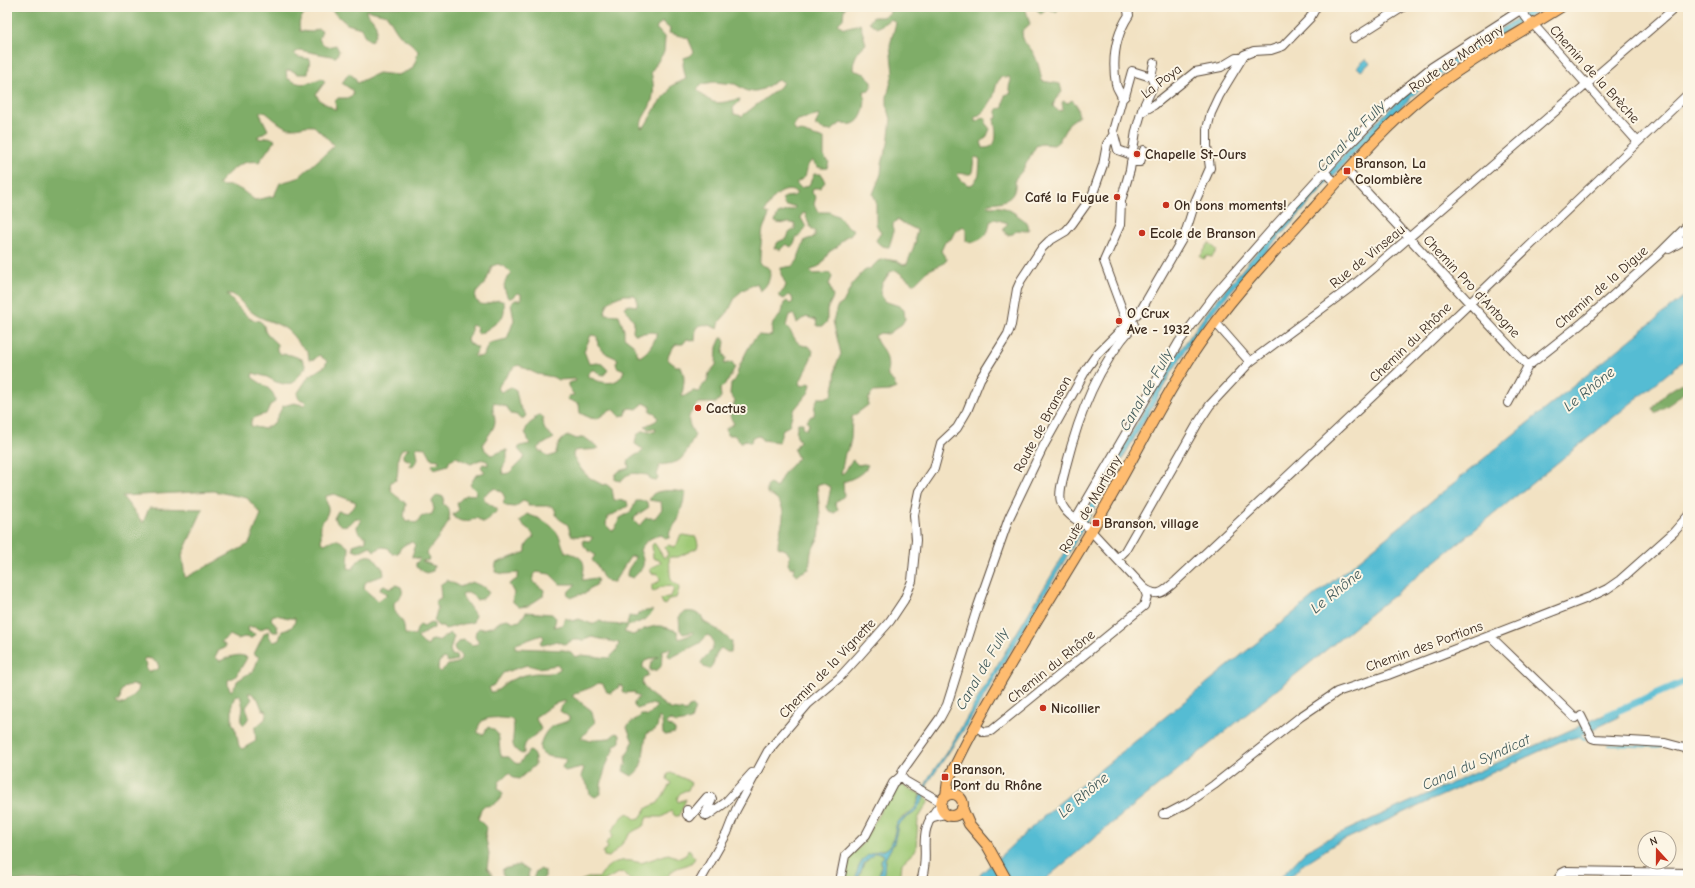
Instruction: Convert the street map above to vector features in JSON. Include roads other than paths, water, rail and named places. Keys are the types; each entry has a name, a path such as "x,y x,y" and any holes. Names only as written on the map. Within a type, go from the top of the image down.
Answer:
{"main road":[{"name":"Route de Martigny","path":"940,800 949,778 1005,674 1186,365 1215,322 1347,171 1422,97 1531,23 1561,7"},
{"path":"949,778 957,796 962,801 962,808 969,824"},
{"path":"957,796 952,794 940,800 942,810 949,815 969,824 978,833 987,844 1007,881"},
{"path":"949,815 959,813 962,808"}],"street":[{"path":"1122,99 1117,86 1115,61 1116,46 1119,35 1129,15 1127,7"},
{"name":"La Poya","path":"1142,112 1154,105 1195,72 1221,67 1236,58 1242,58 1244,55 1254,51 1271,50 1283,46 1310,18 1316,7"},
{"path":"1354,38 1403,7"},
{"name":"Rue de Vinseau","path":"1117,559 1125,551 1198,423 1210,405 1250,362 1351,287 1410,238 1676,7"},
{"path":"1077,520 1185,333 1221,288 1324,172 1380,112 1418,78 1438,63 1521,9"},
{"name":"Chemin de la Brèche","path":"1521,9 1531,23 1638,141"},
{"name":"Route de Branson","path":"840,881 845,856 863,838 894,783 901,776 906,765 940,718 947,705 978,606 1009,518 1044,445 1087,368 1097,354 1147,302 1185,234 1210,168 1206,139 1210,117 1224,86 1242,58"},
{"path":"1144,588 1090,529 1068,513 1063,507 1060,496 1063,477 1083,409 1098,376 1134,325 1129,322 1104,261 1120,224 1121,201 1130,170 1131,158 1142,112 1154,84 1151,77 1154,63"},
{"name":"Chemin de la Vignette","path":"700,881 726,833 759,765 768,751 808,704 839,678 890,621 904,600 912,581 916,540 914,516 919,491 934,469 941,443 957,428 967,411 980,379 1008,334 1017,289 1021,280 1042,248 1072,224 1092,196 1103,165 1107,144 1114,134 1122,99 1125,96 1132,71 1151,77"},
{"name":"Chemin du Rhône","path":"1144,588 1152,594 1157,594 1163,592 1176,581 1361,407 1688,94"},
{"path":"1114,134 1118,150 1131,158 1140,162 1144,150"},
{"name":"Chemin Pro d'Antogne","path":"1347,171 1528,366"},
{"path":"1324,172 1336,183"},
{"name":"Chemin de la Digue","path":"1528,366 1581,324 1658,255 1688,225"},
{"path":"1658,255 1688,238"},
{"path":"1215,322 1250,362"},
{"path":"1508,403 1528,366"},
{"name":"Chemin des Portions","path":"1163,814 1167,814 1193,800 1300,717 1337,692 1388,675 1590,597 1607,589 1664,542 1688,516"},
{"name":"Chemin du Rhône","path":"976,726 984,732 991,731 1141,610 1147,598 1144,588"},
{"path":"1490,636 1579,717 1592,738 1602,740 1669,743 1688,749"},
{"path":"688,810 687,815 690,817 706,797 711,797 710,807 705,815 707,816 725,802 759,765"},
{"path":"901,776 905,781 914,787 940,800 930,818 924,836 925,860 921,881"},
{"path":"930,818 949,815"},
{"path":"1557,881 1562,873 1570,871 1688,873"}],"water":[{"name":"Canal de Fully","path":"1535,7 1546,7 1474,51 1422,87 1355,152 1216,308 1193,338 1172,372 1058,572 967,725 928,783 923,800 914,813 898,825 894,843 885,859 884,872 879,881 875,881 881,866 881,860 884,856 883,854 875,853 864,863 856,881 857,872 863,860 870,854 885,850 890,846 897,822 911,813 916,807 929,777 950,747 996,667 1062,558 1173,360 1211,307 1261,247 1356,142 1404,95 1433,72"},
{"path":"1366,59 1370,63 1361,71 1357,67"},
{"name":"Le Rhône","path":"1688,293 1688,357 1111,824 1043,881 973,881 1053,808"},
{"name":"Canal du Syndicat","path":"1615,710 1619,717 1577,737 1562,741 1335,844 1302,865 1287,881 1277,881 1305,852 1325,840"}],"waterway":[{"name":"Canal du Syndicat","path":"1608,715 1688,680"},
{"path":"1577,735 1585,739"},
{"path":"1608,745 1662,747"}],"place":[{"name":"Chapelle St-Ours","path":"1137,154"},
{"name":"Branson, La Colombière","path":"1347,171"},
{"name":"Café la Fugue","path":"1117,197"},
{"name":"Oh bons moments!","path":"1166,205"},
{"name":"Ecole de Branson","path":"1142,233"},
{"name":"O Crux Ave - 1932","path":"1119,321"},
{"name":"Cactus","path":"698,408"},
{"name":"Branson, village","path":"1096,523"},
{"name":"Nicollier","path":"1043,708"},
{"name":"Branson, Pont du Rhône","path":"945,777"}]}
